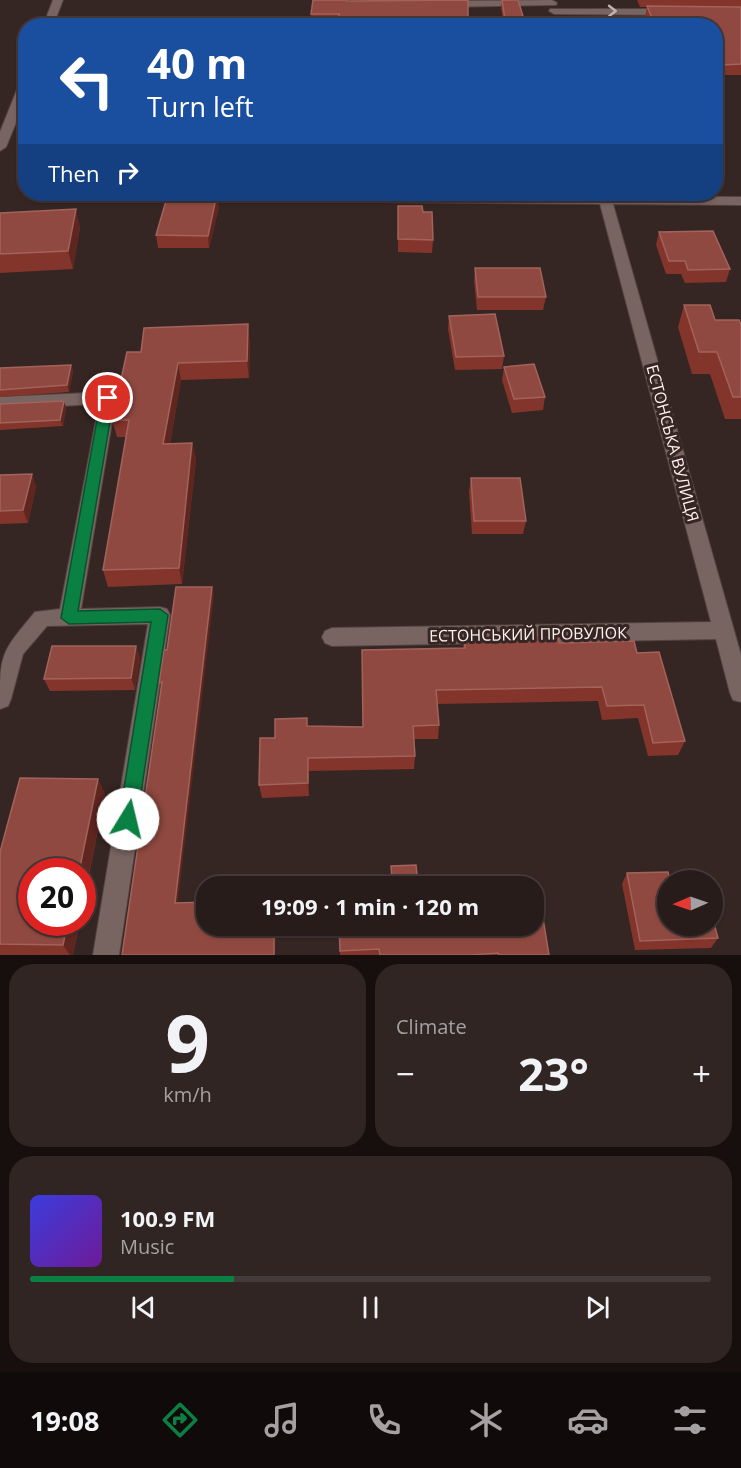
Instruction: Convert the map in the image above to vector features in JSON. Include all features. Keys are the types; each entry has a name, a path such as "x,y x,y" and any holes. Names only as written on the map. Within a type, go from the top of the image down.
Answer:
{"street":[{"path":"51,18 58,0"},
{"path":"438,4 552,5 681,12"},
{"path":"0,147 18,102"},
{"path":"723,200 741,201"},
{"name":"ЕСТОНСЬКА ВУЛИЦЯ","path":"606,201 741,693"},
{"path":"0,403 108,398 69,618"},
{"path":"0,699 7,650 42,618 160,615 106,955"},
{"name":"ЕСТОНСЬКИЙ ПРОВУЛОК","path":"332,637 724,630"}],"building":[{"path":"313,0 468,0 468,18 339,18 339,14 311,14"},
{"path":"502,0 518,0 524,18 505,18"},
{"path":"647,6 741,7 741,64 723,65 723,18 652,18"},
{"path":"166,201 216,201 208,236 156,235"},
{"path":"398,206 422,206 423,212 432,212 433,240 398,239"},
{"path":"76,209 68,251 0,254 0,213"},
{"path":"713,231 730,269 688,270 685,261 669,261 659,232"},
{"path":"475,268 540,268 546,297 478,297"},
{"path":"684,305 710,305 715,320 739,320 741,324 741,397 733,397 717,352 699,352"},
{"path":"495,314 504,356 456,357 449,316"},
{"path":"248,324 247,361 178,363 163,444 192,443 179,568 103,570 129,420 112,420 127,352 141,352 144,328"},
{"path":"534,364 545,397 514,399 504,367"},
{"path":"71,365 67,385 0,390 0,368"},
{"path":"64,401 60,420 0,423 0,404"},
{"path":"32,474 23,510 0,511 0,475"},
{"path":"471,478 520,478 526,521 474,521"},
{"path":"176,587 212,587 175,903 196,902 196,936 274,936 274,955 122,955 162,682 159,683 164,650 167,650"},
{"path":"558,635 559,643 634,641 637,653 659,652 685,741 653,743 644,705 607,706 602,687 436,690 439,725 413,726 415,756 308,758 308,783 259,785 260,738 275,738 275,719 307,718 307,726 363,727 362,650 465,648 464,637"},
{"path":"52,646 136,646 131,678 44,679"},
{"path":"20,778 98,779 82,858 18,858 18,936 65,936 63,945 0,944 0,852"},
{"path":"416,865 417,876 392,876 391,866"},
{"path":"657,872 657,936 717,936 718,938 640,941 627,873"},
{"path":"544,924 549,955 499,955 498,953 380,955 379,949 340,951 339,936 544,936"}],"route":[{"path":"108,398 69,618 160,615 128,819"}]}
